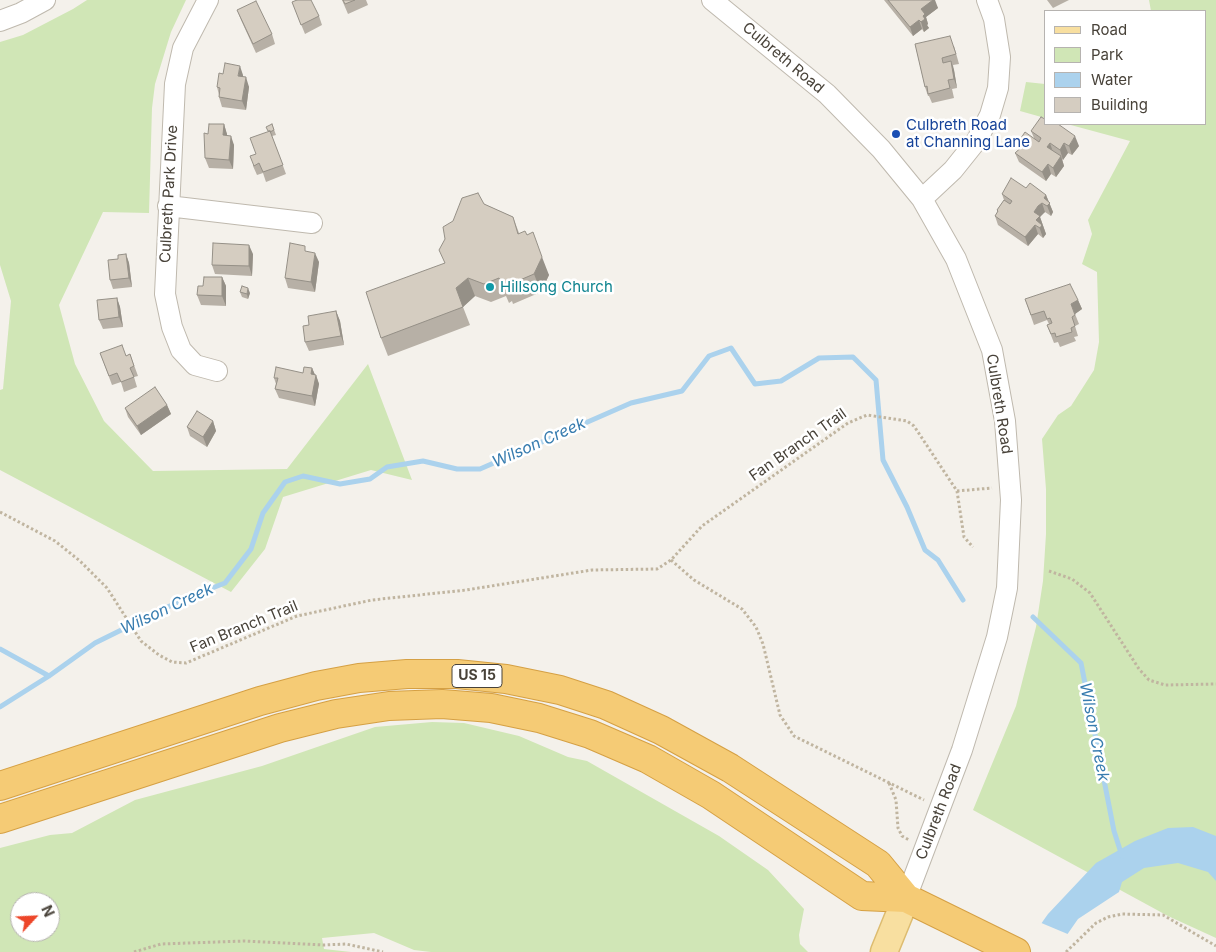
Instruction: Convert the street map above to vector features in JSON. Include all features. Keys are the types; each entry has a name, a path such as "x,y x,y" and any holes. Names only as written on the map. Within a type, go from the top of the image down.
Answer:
{"highway":[{"name":"US 15","path":"0,786 260,701 316,686 359,678 407,674 457,674 506,679 560,690 606,705 661,730 730,768 878,864 906,898"},
{"name":"US 15","path":"0,820 280,728 336,714 389,706 442,704 491,708 539,718 590,734 648,759 711,795 862,896 906,898 1016,952"}],"main road":[{"path":"884,952 906,898"}],"street":[{"path":"0,21 21,13 44,0"},
{"name":"Culbreth Park Drive","path":"208,0 183,48 175,84 165,294 172,326 181,350 195,365 217,371"},
{"name":"Culbreth Road","path":"712,0 827,94 881,150 922,199 956,259 992,350 1005,421 1011,500 1009,571 1001,620 962,750 906,898"},
{"path":"922,199 953,170 977,140 990,115 998,88 1000,57 994,19 987,0"},
{"path":"168,206 312,223"}],"path":[{"name":"Fan Branch Trail","path":"0,512 55,541 80,561 107,588 142,641 165,658 186,663 297,616 372,600 466,590 592,570 657,570 671,560 690,537 722,512 860,416 870,415 907,422 917,430 956,492 964,537 973,547"},
{"path":"956,492 992,488"},
{"path":"671,560 699,584 742,610 756,626 763,644 780,715 794,736 941,807"},
{"path":"1048,571 1072,579 1090,593 1139,669 1149,680 1165,685 1216,684"},
{"path":"888,783 896,800 897,826 902,836"},
{"path":"1066,952 1096,923 1108,917 1122,914 1163,915 1216,946"},
{"path":"134,952 161,944 244,941 324,945 346,944 383,952"}],"green space":[{"path":"87,0 186,0 171,32 155,84 152,108 149,213 103,212 59,305 75,364 104,421 153,471 287,469 368,364 412,480 371,470 283,497 265,549 231,592 0,470 0,390 3,389 11,301 0,265 0,42 23,35"},
{"path":"1149,0 1216,0 1216,938 1168,916 973,810 1016,706 1036,627 1043,581 1046,534 1046,489 1042,439 1058,415 1071,406 1094,370 1099,342 1097,272 1082,264 1092,234 1088,220 1130,141 1071,125 1206,125 1206,10 1151,10"},
{"path":"1026,82 1044,84 1044,118 1020,111"},
{"path":"432,722 464,723 519,736 568,757 587,761 719,836 768,870 804,909 799,935 800,944 808,952 431,952 414,950 374,933 322,938 324,949 351,952 0,952 0,848 50,835 72,833 135,800 262,766 375,727"}],"water":[{"path":"1193,827 1216,836 1216,881 1208,872 1178,863 1144,868 1122,882 1119,892 1078,919 1055,952 1021,952 1048,914 1096,863 1135,841 1168,828"}],"pier":[{"path":"1039,922 1070,935 1058,952 1018,952"}],"building":[{"path":"311,0 319,16 301,25 292,2"},
{"path":"343,0 355,0 345,4"},
{"path":"888,0 933,0 921,9 925,14 923,16 925,19 921,22 919,20 910,27"},
{"path":"256,1 272,34 253,44 237,10"},
{"path":"950,36 956,54 942,58 943,63 951,61 954,79 948,80 950,88 928,94 915,44"},
{"path":"225,63 240,66 238,76 246,77 242,101 219,97 220,88 217,87 219,73 223,74"},
{"path":"1041,117 1044,118 1044,125 1059,125 1075,136 1069,146 1064,143 1060,150 1050,143 1047,147 1061,156 1053,168 1048,164 1042,172 1015,153 1024,145 1019,141 1025,132 1039,142 1041,138 1031,131"},
{"path":"209,124 224,124 223,135 231,136 229,160 205,158 204,133 208,134"},
{"path":"272,124 274,130 270,132 266,127"},
{"path":"270,131 283,165 263,172 259,163 254,166 250,156 256,154 250,138"},
{"path":"1011,178 1026,188 1030,183 1046,195 1044,198 1050,203 1047,206 1042,203 1038,206 1034,212 1040,216 1036,220 1042,225 1040,228 1035,225 1025,237 995,216 1004,200 1010,204 1012,201 1002,194"},
{"name":"Hillsong Church","path":"478,193 484,204 513,217 518,234 525,231 527,235 533,232 542,257 534,274 506,286 505,283 502,285 499,278 484,284 468,278 456,288 463,307 381,338 366,292 445,263 439,250 445,239 443,227 453,221 462,198"},
{"path":"213,243 249,245 249,266 212,265"},
{"path":"290,243 305,246 305,251 315,253 311,282 285,278"},
{"path":"126,254 129,278 110,280 108,260 118,259 118,255"},
{"path":"204,277 222,277 222,296 197,295 198,286 203,286"},
{"path":"1070,284 1078,300 1071,304 1075,315 1072,317 1075,326 1071,328 1072,332 1056,337 1055,333 1051,334 1047,325 1052,323 1050,318 1047,319 1044,311 1031,315 1025,299"},
{"path":"242,286 248,288 247,294 240,292"},
{"path":"117,298 119,317 99,320 97,300"},
{"path":"336,311 341,336 305,342 303,326 309,325 308,316"},
{"path":"122,345 126,356 130,354 134,366 130,368 134,377 121,382 117,373 109,376 100,353"},
{"path":"276,367 303,373 304,367 312,368 311,374 316,375 312,396 275,389 278,378 274,378"},
{"path":"155,387 167,405 137,426 125,408"},
{"path":"197,411 213,421 203,437 187,427"}],"waterway":[{"name":"Wilson Creek","path":"0,707 49,676 95,643 184,599 225,583 251,549 263,513 285,482 303,476 340,484 370,479 387,467 423,461 457,469 480,469 631,403 682,391 709,356 731,348 755,384 781,381 819,358 853,357 876,380 883,460 907,507 925,550 938,560 963,600"},
{"name":"Wilson Creek","path":"1033,617 1081,663 1114,831 1122,856"},
{"path":"0,649 49,676"}],"place":[{"name":"Culbreth Road at Channing Lane","path":"896,134"},
{"name":"Hillsong Church","path":"490,287"}]}
